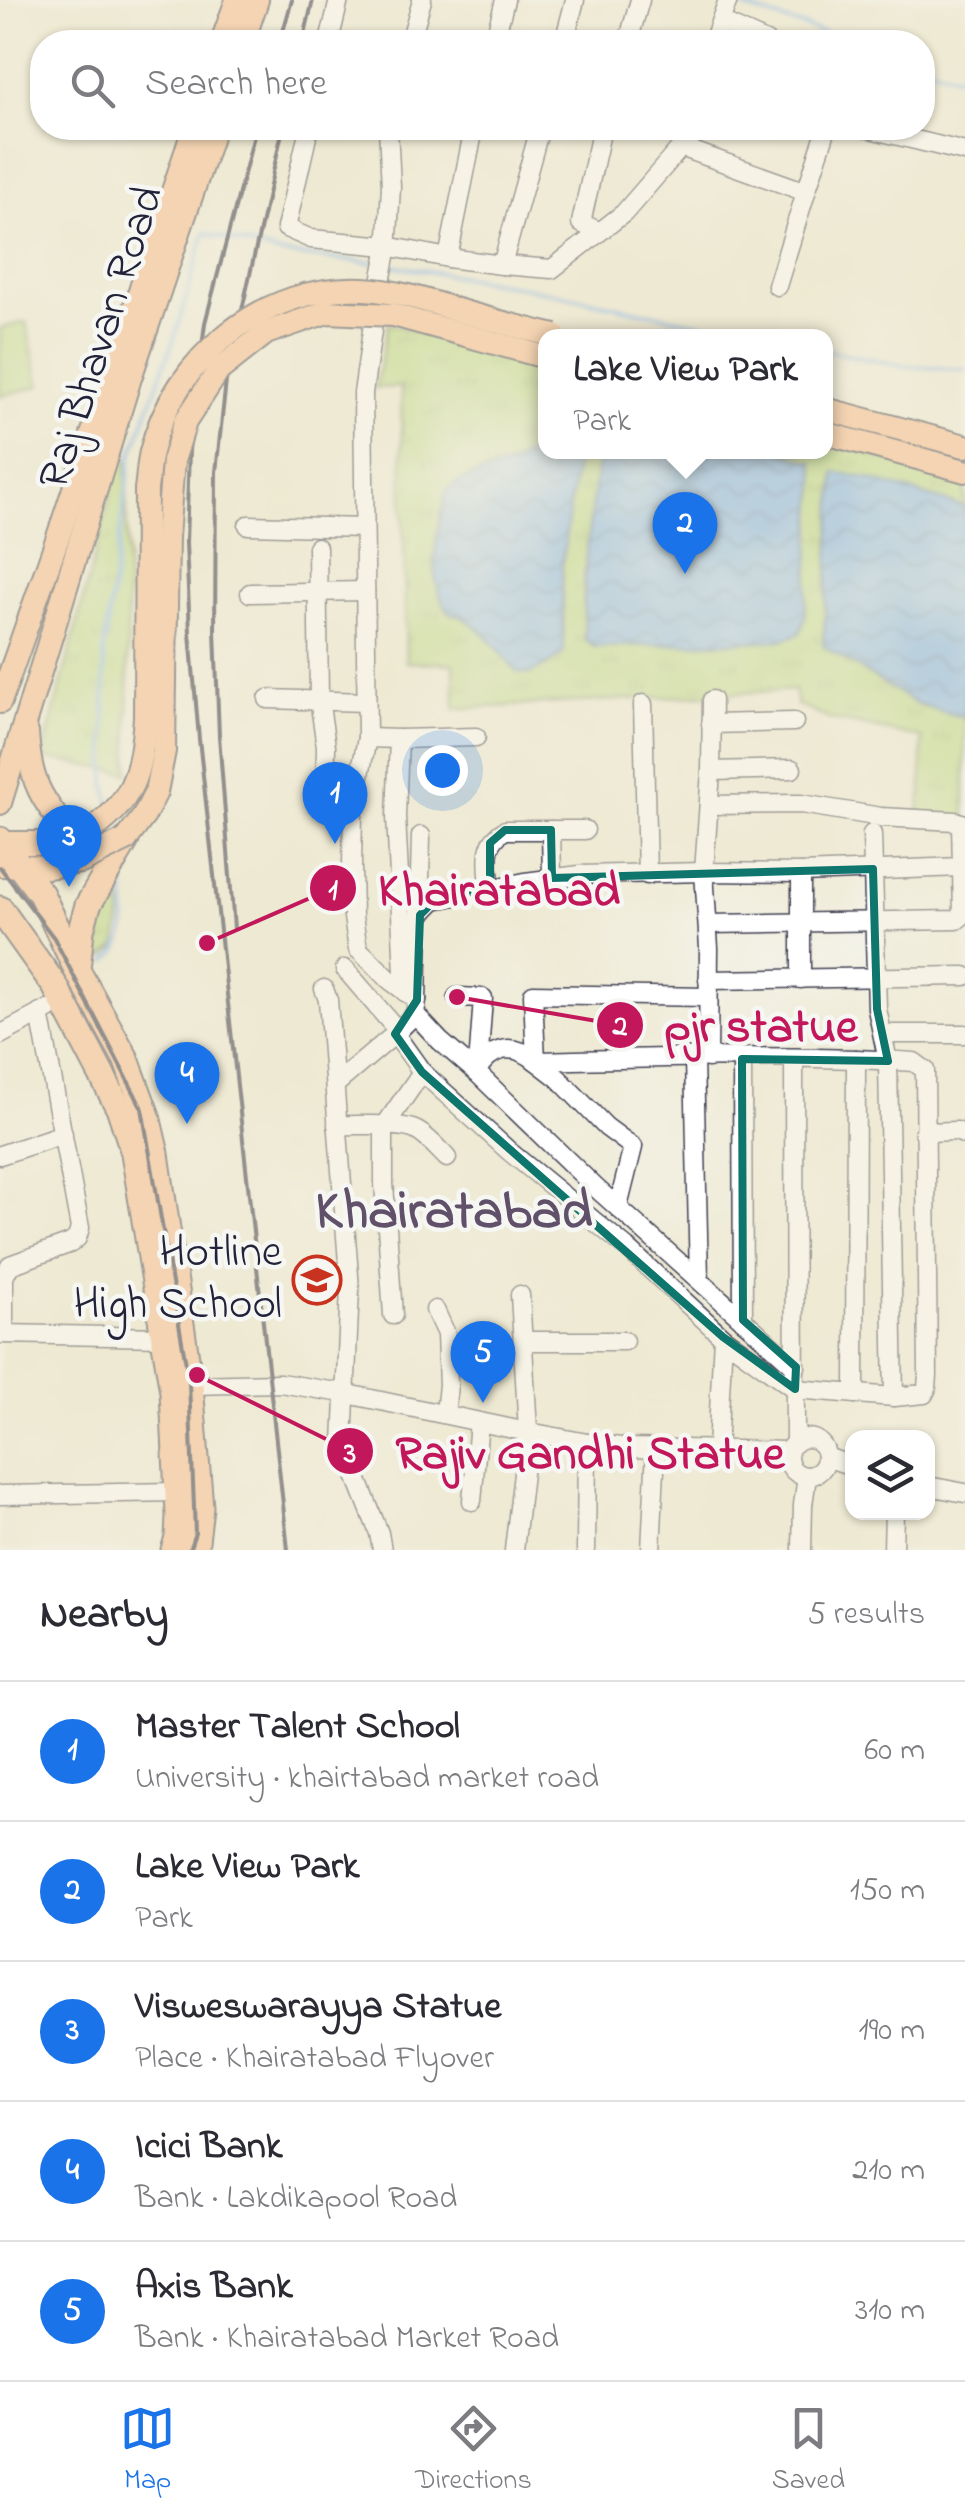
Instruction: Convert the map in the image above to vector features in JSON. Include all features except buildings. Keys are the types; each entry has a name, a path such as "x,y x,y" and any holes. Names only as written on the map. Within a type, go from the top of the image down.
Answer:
{"highway":[{"path":"77,970 88,905 126,840"},
{"path":"6,854 41,894 77,970 126,1058 147,1116 190,1384 200,1507 194,1550"},
{"path":"4,922 52,1008 120,1110 134,1153 173,1392 178,1492 178,1538 174,1550"}],"main road":[{"path":"226,30 237,0"},
{"path":"247,30 257,0"},
{"name":"Raj Bhavan Road","path":"0,702 190,140"},
{"name":"Raj Bhavan Road","path":"0,803 130,378 210,140"},
{"path":"6,854 26,844 79,836 112,814 136,780 146,717 146,490 150,452 174,395 216,343 280,303 321,292 361,288 403,294 538,331"},
{"path":"6,854 49,867 81,862 126,840 156,792 164,751 166,537 173,462 185,422 219,370 266,333 327,312 393,315 538,354"},
{"path":"833,411 965,446"},
{"path":"833,435 965,471"},
{"path":"26,720 28,762 36,789 79,836"}],"street":[{"path":"332,30 339,0"},
{"path":"413,30 422,0"},
{"path":"497,30 506,0"},
{"path":"567,30 575,0"},
{"path":"631,30 640,0"},
{"path":"718,30 728,0"},
{"path":"721,22 739,30"},
{"path":"307,140 286,228 311,240 552,268 624,213 682,147 684,140"},
{"path":"389,140 391,187 387,248 363,393 367,738 354,812 352,883 358,950 412,1002 440,1041 477,1070 618,1207 796,1368"},
{"path":"448,258 472,140"},
{"path":"502,264 537,140"},
{"path":"598,231 582,223 599,140"},
{"path":"777,286 823,140"},
{"path":"916,140 965,152"},
{"path":"682,147 806,192"},
{"path":"248,525 364,528"},
{"path":"316,547 319,699 326,746 324,810 354,812"},
{"path":"250,593 365,590"},
{"path":"268,699 366,702"},
{"path":"698,1279 701,1058 708,988 704,872 712,700"},
{"path":"643,704 646,875"},
{"path":"711,724 794,722"},
{"path":"367,738 476,737"},
{"path":"399,740 396,816 412,1002"},
{"path":"710,771 792,769"},
{"path":"708,924 957,920 961,918 963,824 955,820 881,817 802,804 709,804"},
{"path":"490,888 490,843 505,830 585,830"},
{"path":"551,830 552,878"},
{"path":"872,834 877,1008 888,1061 894,1397"},
{"path":"336,1084 397,1033 412,1002 420,915 420,836"},
{"path":"420,915 436,900 580,875 801,873 962,866"},
{"path":"800,979 801,873"},
{"path":"345,969 397,1033 422,1072 510,1152 626,1247 722,1337 794,1389 894,1397 924,1394 925,1070 914,1062 856,1059 536,1061"},
{"path":"536,1061 533,994 643,998 800,979 965,976"},
{"path":"324,989 336,1084 350,1288 343,1443 379,1533 382,1550"},
{"path":"457,997 483,998 477,1070"},
{"path":"0,1035 52,1008 63,1134 80,1228 77,1238 60,1247 2,1269 2,1334 164,1337"},
{"path":"883,1034 965,1034"},
{"path":"477,1070 486,1056 502,1049 525,1052 633,1147 618,1207"},
{"path":"742,1058 743,1320"},
{"path":"190,1384 280,1383 587,1443 717,1450 792,1447 802,1438 811,1438 819,1442 826,1457 818,1472 801,1475 789,1463 792,1447 796,1368 794,1059"},
{"path":"855,1394 856,1059"},
{"path":"393,1315 384,1127 422,1072"},
{"path":"337,1125 395,1124 420,1132 447,1158"},
{"path":"924,1132 957,1131 965,1135"},
{"path":"0,1155 63,1134"},
{"path":"514,1550 528,1432 520,1295"},
{"path":"435,1310 446,1334 445,1414"},
{"path":"717,1450 722,1337"},
{"path":"523,1341 624,1341"},
{"path":"472,1501 480,1422"},
{"path":"586,1550 587,1443"},
{"path":"651,1550 656,1449"},
{"path":"826,1457 845,1464"},
{"path":"802,1550 807,1476"},
{"path":"935,1487 965,1492"},
{"path":"0,1495 178,1492"},
{"path":"893,1550 894,1520"}],"highlighted area":[{"path":"505,830 551,830 552,878 873,869 877,1009 888,1061 742,1059 743,1320 796,1367 795,1389 723,1337 422,1072 395,1034 417,1000 420,915 435,900 490,888 490,843"}],"green space":[{"path":"26,322 40,386 0,396 0,328"},
{"path":"388,324 538,362 538,459 833,459 833,443 965,486 965,825 917,820 922,794 922,738 829,719 797,705 794,690 455,709 454,664 406,662 401,387 375,388"},
{"path":"126,435 129,773 42,758"},
{"path":"119,883 122,913 116,947 101,959 97,926"}],"water":[{"path":"538,435 538,459 576,459 562,565 564,651 530,674 516,672 479,628 450,613 442,600 435,569 447,489 464,479 512,464 528,453"},
{"path":"598,459 813,462 816,481 805,615 800,633 782,640 594,647 585,639 584,615"},
{"path":"835,472 965,507 965,718 915,703 823,646"}],"waterway":[{"path":"739,6 815,30"},
{"path":"935,69 965,79"},
{"path":"110,804 106,783 104,649 131,457 175,336 205,233 281,254 377,263"},
{"path":"391,265 529,288 726,329"},
{"path":"833,352 899,365 965,370"},
{"path":"107,961 118,949 124,932 121,867"}],"railway":[{"path":"283,30 292,0"},
{"path":"306,30 313,0"},
{"path":"253,140 205,323 189,450 186,543 199,739 288,1550"},
{"path":"234,928 219,736 216,472 226,381 280,140"},
{"path":"0,867 54,938 142,1108 189,1382 195,1533 189,1550"}],"place":[{"name":"Lake View Park","path":"685,574"},
{"name":"Master Talent School","path":"335,844"},
{"name":"Visweswarayya Statue","path":"69,887"},
{"name":"Khairatabad","path":"207,943"},
{"name":"pjr statue","path":"457,997"},
{"name":"Icici Bank","path":"187,1124"},
{"name":"Hotline High School","path":"317,1280"},
{"name":"Rajiv Gandhi Statue","path":"197,1375"},
{"name":"Axis Bank","path":"483,1403"}],"district":[{"name":"Khairatabad","path":"454,1214"}]}
